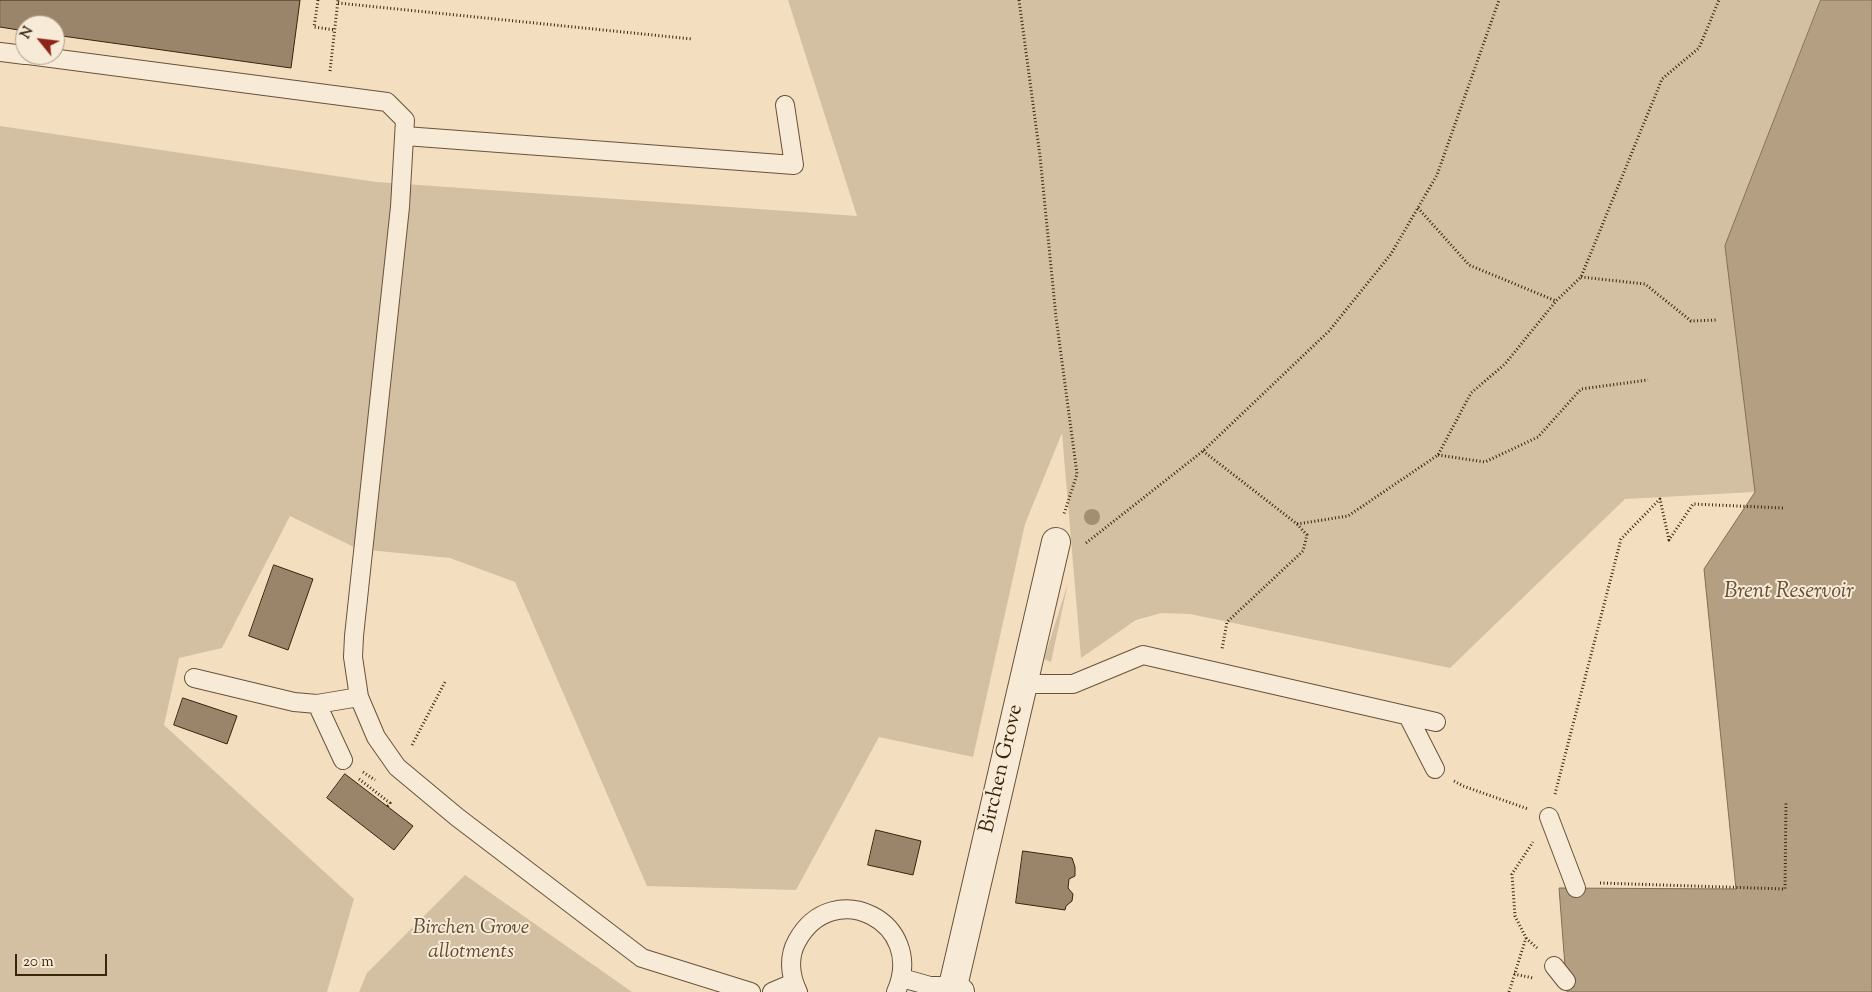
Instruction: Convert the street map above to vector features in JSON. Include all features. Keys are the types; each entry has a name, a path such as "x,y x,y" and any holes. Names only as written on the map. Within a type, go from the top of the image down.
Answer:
{"street":[{"name":"Birchen Grove","path":"956,989 1023,684 1069,544"}],"lane":[{"path":"0,52 15,54"},
{"path":"65,60 387,102 406,120 399,217 354,636 353,657 359,697 376,736 397,767 457,817 642,958 751,992"},
{"path":"405,136 794,165 784,105"},
{"path":"1023,684 1073,684 1143,655 1436,722"},
{"path":"194,678 294,702 317,704 359,697"},
{"path":"317,704 350,764"},
{"path":"1408,716 1435,769"},
{"path":"1550,817 1575,885"},
{"path":"772,992 796,988 790,965 793,947 802,931 816,918 832,911 851,909 868,913 884,923 896,937 902,954 899,985 956,989"},
{"path":"1554,966 1566,981"}],"path":[{"path":"318,0 314,27 335,30"},
{"path":"1019,0 1040,156 1056,317 1077,474 1069,544"},
{"path":"1069,544 1203,452 1329,332 1391,254 1437,175 1499,0"},
{"path":"1297,524 1348,516 1438,455 1471,393 1505,364 1556,301 1582,277 1662,79 1700,48 1719,0"},
{"path":"328,93 338,1 692,40"},
{"path":"1418,208 1469,265 1556,301"},
{"path":"1582,277 1645,284 1691,320 1717,320"},
{"path":"1438,455 1484,462 1538,437 1580,389 1648,380"},
{"path":"1203,452 1297,524 1307,535 1303,551 1227,622 1218,672"},
{"path":"1509,992 1526,938 1516,916 1512,874 1550,817 1620,539 1660,499 1669,540 1693,504 1783,508"},
{"path":"407,752 445,682"},
{"path":"350,764 376,781"},
{"path":"1435,769 1463,786 1550,817"},
{"path":"371,788 390,803 387,807"},
{"path":"1575,885 1785,889 1786,803"}],"green space":[{"path":"788,0 1821,0 1725,246 1755,492 1625,499 1450,668 1190,614 1161,613 1136,620 1081,658 1062,433 1025,524 973,757 879,737 796,890 647,886 515,582 450,558 358,549 290,516 222,648 179,658 164,725 354,899 327,992 0,992 0,126 376,182 857,216"},
{"path":"1068,583 1051,662 1044,659"},
{"name":"Birchen Grove allotments","path":"465,875 632,992 359,992 367,973"}],"water":[{"name":"Brent Reservoir","path":"1821,0 1872,0 1872,992 1567,992 1559,888 1736,889 1704,569 1755,492 1725,246"}],"building":[{"path":"0,0 300,0 291,68 65,36 65,15 15,15 15,29 0,27"},
{"path":"274,565 313,579 288,650 249,636"},
{"path":"183,698 237,716 227,744 174,725"},
{"path":"345,774 413,826 394,850 327,798"},
{"path":"876,830 921,841 913,875 868,865"},
{"path":"1023,851 1072,858 1075,876 1069,879 1068,888 1073,894 1072,901 1066,906 1065,910 1016,903"}]}
